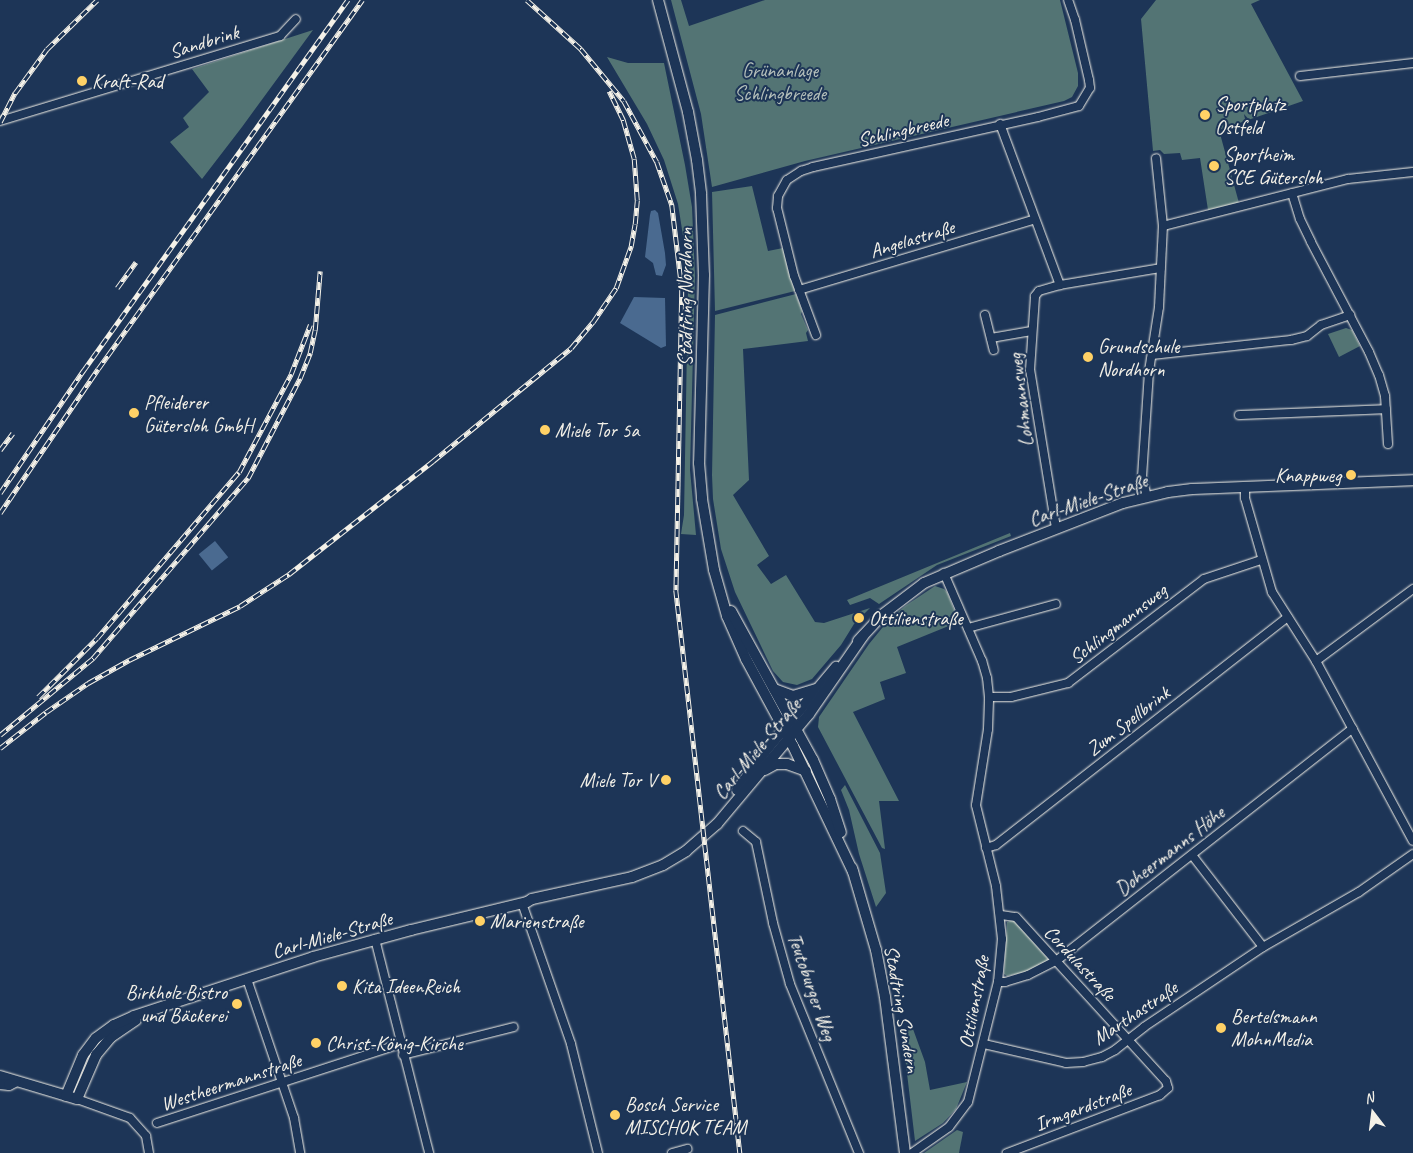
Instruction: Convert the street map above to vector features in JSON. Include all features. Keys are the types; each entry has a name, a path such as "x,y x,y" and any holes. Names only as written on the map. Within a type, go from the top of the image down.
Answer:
{"street":[{"name":"Schlingbreede","path":"816,335 799,290 777,208 782,187 793,175 812,167 1069,110 1079,106 1090,88 1068,0"},
{"name":"Stadtring Nordhorn","path":"658,1 688,112 697,160 704,234 699,463 702,499 727,616 746,658 790,729"},
{"name":"Sandbrink","path":"0,121 280,36 296,19"},
{"path":"1300,76 1413,63"},
{"path":"1000,124 1060,285"},
{"path":"1147,497 1142,477 1148,371 1159,307 1163,226 1156,158"},
{"path":"1163,226 1348,178 1413,172"},
{"path":"1292,193 1307,234 1369,352 1379,375 1386,409 1388,444"},
{"name":"Angelastraße","path":"799,290 1035,219"},
{"name":"Lohmannsweg","path":"1056,528 1030,370 1031,331 1035,296 1039,291 1060,285 1161,268"},
{"path":"985,315 994,350"},
{"path":"1152,355 1291,340 1308,336 1322,325 1350,315"},
{"path":"991,338 1031,331"},
{"path":"1239,415 1386,409"},
{"name":"Carl-Miele-Straße","path":"66,1096 84,1055 96,1038 114,1024 246,979 375,939 524,903 532,899 574,888 586,889 632,877 663,865 686,851 708,832 757,777 818,688 863,636 901,599 924,583 944,573 1110,507 1147,497 1192,489 1413,480"},
{"path":"1245,487 1245,498 1261,560 1272,592 1316,662 1413,841"},
{"name":"Schlingmannsweg","path":"989,697 1011,697 1068,683 1204,579 1261,560"},
{"name":"Ottilienstraße","path":"912,1153 949,1127 968,1102 998,982 1001,915 976,805 986,738 989,697 982,661 944,573"},
{"path":"1316,662 1413,589"},
{"name":"Stadtring Nordhorn","path":"721,595 774,689 790,729"},
{"path":"968,628 1056,604"},
{"name":"Zum Spellbrink","path":"986,848 996,845 1288,617"},
{"name":"Carl-Miele-Straße","path":"708,832 714,820 790,729 831,684 863,636"},
{"path":"774,689 793,696 818,688"},
{"name":"Doheermanns Höhe","path":"998,982 1005,982 1028,975 1056,961 1353,728"},
{"name":"Stadtring Sundern","path":"790,729 806,771 853,872"},
{"name":"Stadtring Sundern","path":"790,729 830,799 866,911 883,988 905,1153"},
{"path":"757,777 767,768 776,764 787,764 806,771"},
{"name":"Teutoburger Weg","path":"743,831 756,842 773,923 790,984 859,1153"},
{"name":"Marthastraße","path":"984,1044 1049,1060 1074,1063 1102,1057 1129,1040 1144,1026 1263,947 1359,892 1413,854"},
{"path":"1192,855 1263,947"},
{"path":"524,903 571,1044 598,1153"},
{"name":"Cordulastraße","path":"1001,915 1016,917 1166,1081 1168,1088"},
{"path":"375,939 428,1153"},
{"path":"246,979 297,1130 300,1153"},
{"name":"Carl-Miele-Straße","path":"77,1099 86,1073 104,1045 118,1032 150,1013"},
{"path":"403,1055 514,1027"},
{"name":"Westheermannstraße","path":"156,1123 400,1044"},
{"path":"0,1076 77,1099 130,1118 146,1136 149,1153"},
{"path":"0,1084 8,1085 15,1082"},
{"name":"Irmgardstraße","path":"1007,1153 1160,1095 1168,1088"},
{"path":"672,1153 687,1148"}],"green space":[{"name":"Grünanlage Schlingbreede","path":"671,0 681,0 689,26 765,0 1060,0 1078,73 1078,86 1072,97 1064,101 805,161 712,187 701,114"},
{"name":"Sportplatz Ostfeld","path":"1156,0 1260,0 1251,4 1303,101 1219,130 1239,203 1208,210 1200,158 1182,160 1180,153 1164,154 1160,150 1153,151 1141,19"},
{"path":"313,30 202,179 170,142 189,127 183,118 209,92 192,69"},
{"path":"607,57 628,63 664,63 685,165 692,207 695,276 690,470 696,535 681,534 684,515 688,289 687,261 678,204 664,160 647,124"},
{"path":"752,186 768,251 783,248 795,291 715,311 712,192"},
{"path":"796,294 802,311 801,314 808,330 806,333 808,341 743,349 749,480 733,495 769,556 757,565 771,584 786,575 815,622 824,623 870,608 854,624 841,645 812,679 797,685 783,682 773,671 735,592 721,549 713,499 712,475 715,315"},
{"path":"1346,328 1352,330 1360,346 1339,357 1328,334"},
{"path":"1010,533 1011,536 937,565 879,604 870,598 850,605 847,600"},
{"path":"935,586 947,592 955,612 952,613 956,623 897,647 906,673 880,682 885,699 853,712 899,801 879,801 885,849 882,848 818,727 819,717 869,644 887,622 905,606"},
{"path":"845,785 880,853 886,893 876,907 859,854 849,810 841,790"},
{"path":"1013,920 1049,960 1027,972 1007,976 1004,974 1007,922"},
{"path":"913,1029 925,1062 930,1090 967,1082 956,1109 943,1123 915,1141 902,1031"},
{"path":"957,1130 963,1132 959,1153 924,1153"}],"water":[{"path":"655,210 658,213 665,253 666,265 662,276 656,275 653,263 645,257 650,215 651,211"},
{"path":"634,297 665,298 666,346 661,348 620,323"},
{"path":"215,541 228,557 212,571 199,554"}],"railway":[{"path":"0,122 15,93 47,49 97,0"},
{"path":"0,493 83,371 348,0"},
{"path":"0,513 98,369 362,0"},
{"path":"527,0 581,49 624,101 657,162 672,205 682,289 676,590 740,1153"},
{"path":"0,748 46,712 88,683 129,660 240,606 289,574 433,461 571,348 593,322 616,288 631,246 635,224 637,200 634,159 623,120 609,91"},
{"path":"117,288 136,262"},
{"path":"0,735 93,658 248,478 300,378 310,353 315,330 320,271"},
{"path":"38,697 97,638 239,472 291,374 310,325"},
{"path":"0,450 13,433"}],"place":[{"name":"Kraft-Rad","path":"82,81"},
{"name":"Sportplatz Ostfeld","path":"1205,115"},
{"name":"Sportheim SCE Gütersloh","path":"1214,166"},
{"name":"Grundschule Nordhorn","path":"1088,357"},
{"name":"Pfleiderer Gütersloh GmbH","path":"134,413"},
{"name":"Miele Tor 5a","path":"545,430"},
{"name":"Knappweg","path":"1351,475"},
{"name":"Ottilienstraße","path":"859,618"},
{"name":"Miele Tor V","path":"666,780"},
{"name":"Marienstraße","path":"480,921"},
{"name":"Kita IdeenReich","path":"342,986"},
{"name":"Birkholz Bistro und Bäckerei","path":"237,1004"},
{"name":"Bertelsmann MohnMedia","path":"1221,1028"},
{"name":"Christ-König-Kirche","path":"316,1043"},
{"name":"Bosch Service MISCHOK TEAM","path":"615,1115"}]}
